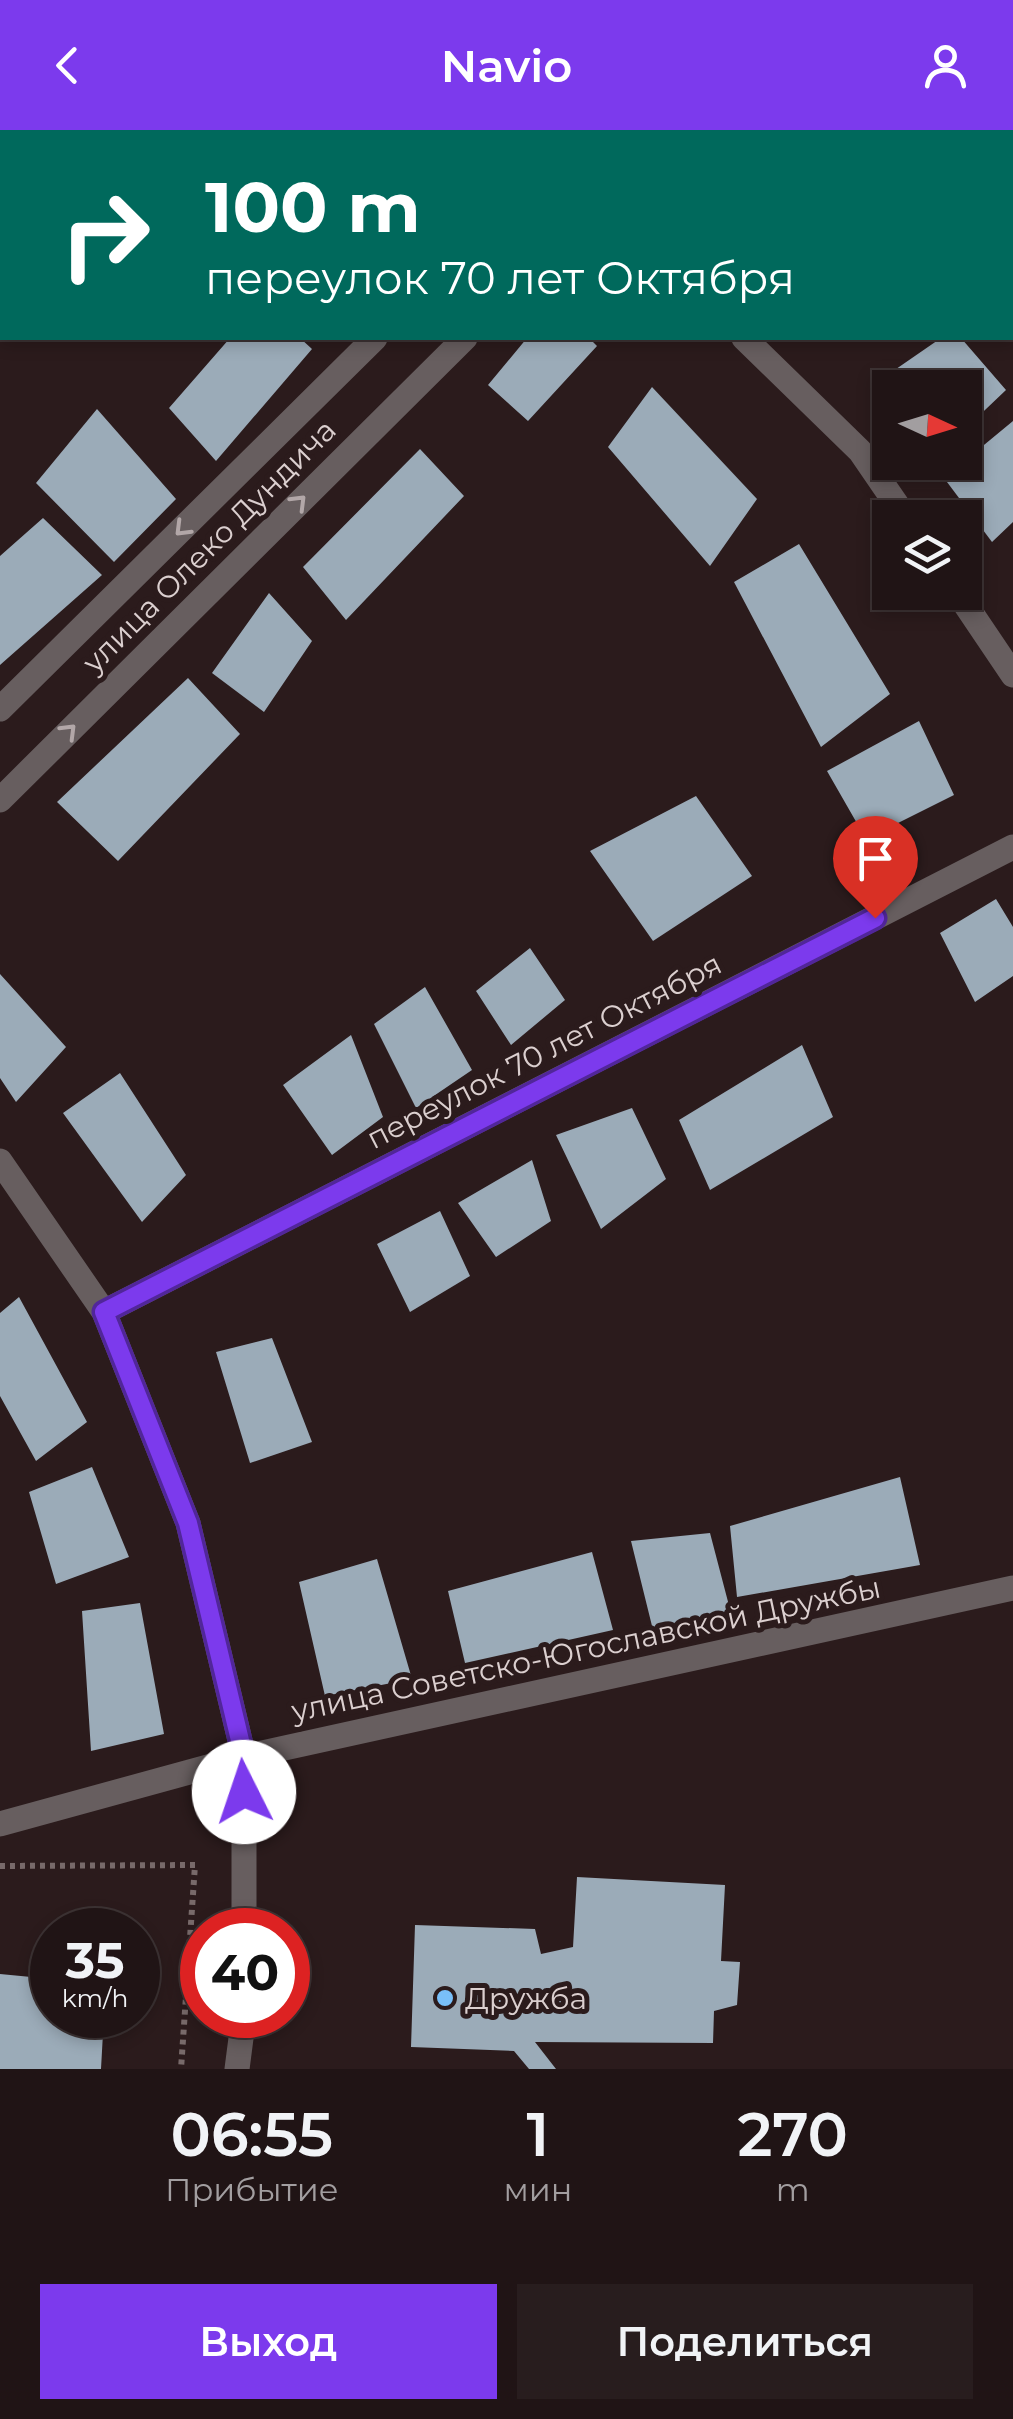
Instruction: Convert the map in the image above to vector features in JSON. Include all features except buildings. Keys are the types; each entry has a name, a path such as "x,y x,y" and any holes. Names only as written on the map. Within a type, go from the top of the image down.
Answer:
{"street":[{"name":"улица Олеко Дундича","path":"0,709 373,340"},
{"name":"улица Олеко Дундича","path":"0,800 462,340"},
{"path":"746,340 860,451 894,500"},
{"path":"969,610 1013,674"},
{"name":"переулок 70 лет Октября","path":"104,1312 1013,848"},
{"path":"0,1160 104,1312 188,1523 244,1757 244,1908"},
{"name":"улица Советско-Югославской Дружбы","path":"0,1824 244,1757 1013,1588"},
{"path":"237,2069 241,2038"}],"path":[{"path":"0,1866 195,1865 181,2069"}],"place":[{"name":"Дружба","path":"445,1998"}],"route":[{"path":"244,1792 244,1757 188,1523 104,1312 875,918"}]}
